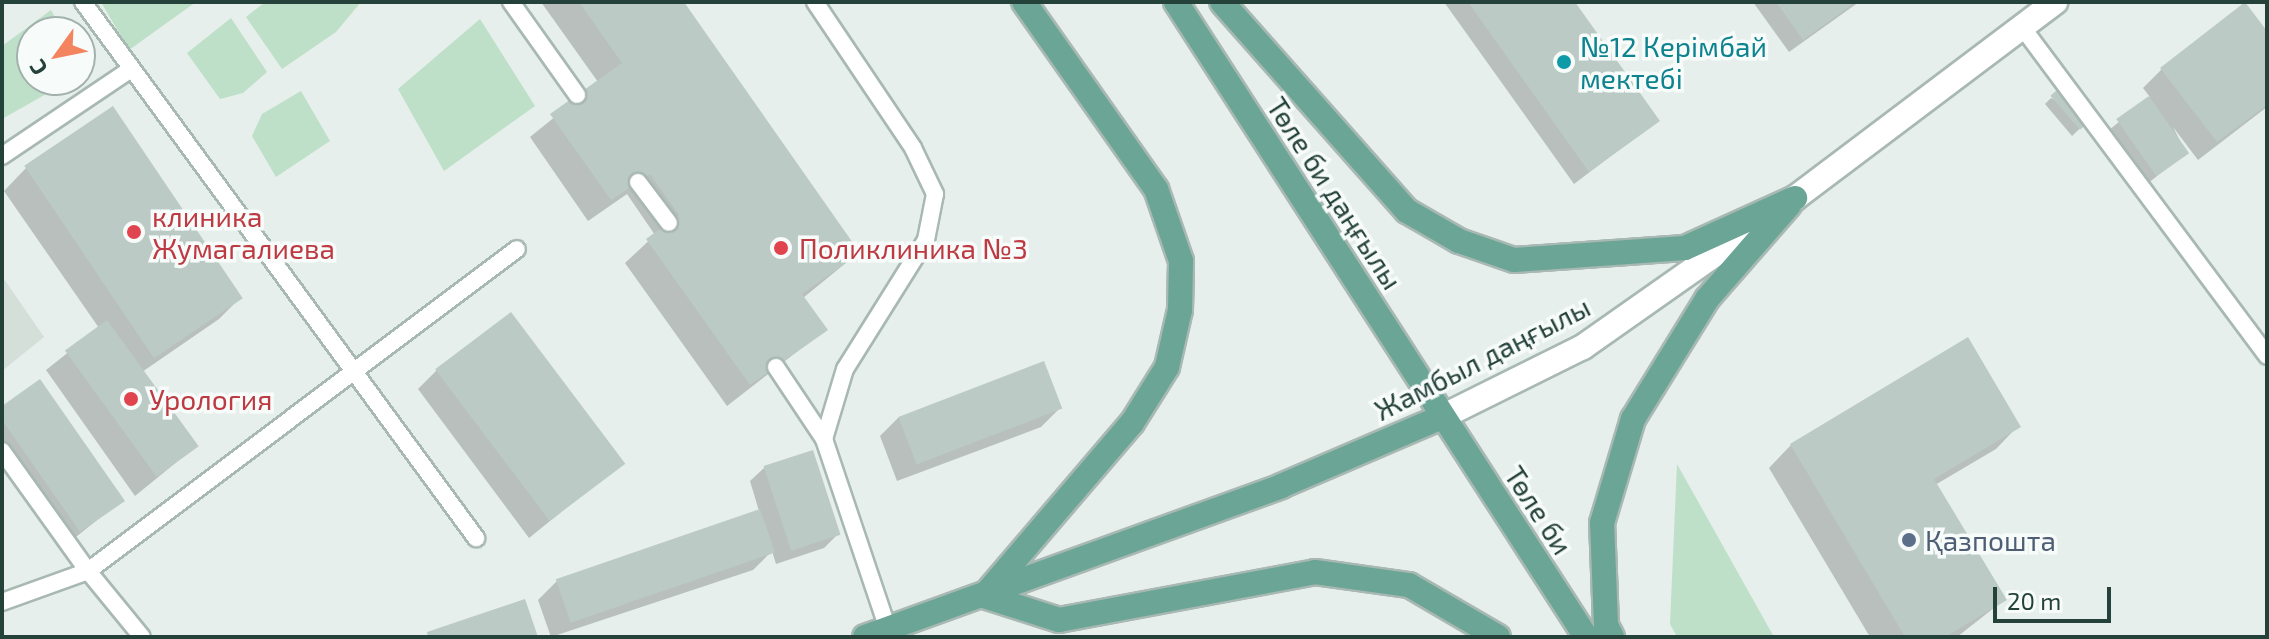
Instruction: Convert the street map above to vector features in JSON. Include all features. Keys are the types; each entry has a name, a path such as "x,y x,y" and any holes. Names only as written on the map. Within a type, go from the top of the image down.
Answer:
{"main road":[{"path":"1024,2 1156,189 1181,261 1180,310 1167,367 1132,423 984,596 1059,620 1315,572 1409,585 1498,637"},
{"name":"Төле би даңғылы","path":"1176,2 1442,417"},
{"path":"1222,2 1407,211 1473,246 1514,260 1685,248 1795,198"},
{"name":"Жамбыл даңғылы","path":"865,637 1281,486 1442,417 1583,347 1795,198 2055,2"},
{"path":"1612,637 1606,625 1602,523 1633,419 1707,299 1795,198"},
{"name":"Төле би","path":"1442,417 1586,637"}],"lane":[{"path":"83,2 476,538"},
{"path":"511,2 577,95"},
{"path":"815,2 913,148 935,194 926,240 845,369 824,439"},
{"path":"2022,27 2267,356"},
{"path":"2,156 131,69"},
{"path":"638,182 669,223"},
{"path":"2,602 88,571 355,375 517,249"},
{"path":"776,367 824,439 888,629"},
{"path":"2,451 88,571 142,637"}],"shaded area":[{"path":"2,276 44,337 2,371"}],"green space":[{"path":"101,2 196,2 129,50"},
{"path":"265,2 361,2 336,32 282,69 246,17"},
{"path":"231,18 267,72 243,93 220,99 187,53"},
{"path":"480,19 535,106 444,171 398,89"},
{"path":"16,36 16,96 43,96 2,119 2,46"},
{"path":"301,91 330,141 276,177 252,136 262,114"},
{"path":"1677,464 1774,637 1677,637 1670,624"}],"building":[{"path":"579,2 684,2 860,253 802,294 828,330 750,385 646,239 679,215 650,174 611,200 550,114 622,63"},
{"name":"№12 Керімбай мектебі","path":"1468,2 1575,2 1660,121 1589,172"},
{"name":"№12 Керімбай мектебі","path":"1776,2 1856,2 1803,40"},
{"path":"2245,2 2267,31 2267,105 2217,142 2160,68"},
{"path":"2064,84 2094,118 2080,130 2050,96"},
{"path":"2149,96 2189,153 2156,176 2116,119"},
{"name":"клиника Жумагалиева","path":"113,106 243,298 154,358 24,166"},
{"path":"511,312 625,464 549,521 435,369"},
{"name":"Урология","path":"107,320 199,446 157,477 65,351"},
{"name":"Қазпошта","path":"1968,337 2021,427 1934,479 2007,600 1945,637 1905,637 1790,444"},
{"path":"1044,361 1062,409 917,465 898,417"},
{"path":"40,379 125,501 80,532 2,420 2,406"},
{"path":"813,450 841,535 791,551 764,466"},
{"path":"760,509 775,552 571,623 556,579"},
{"path":"525,599 538,637 428,637 427,632"}],"place":[{"name":"№12 Керімбай мектебі","path":"1564,62"},
{"name":"клиника Жумагалиева","path":"134,232"},
{"name":"Поликлиника №3","path":"781,248"},
{"name":"Урология","path":"131,399"},
{"name":"Қазпошта","path":"1909,540"}]}
